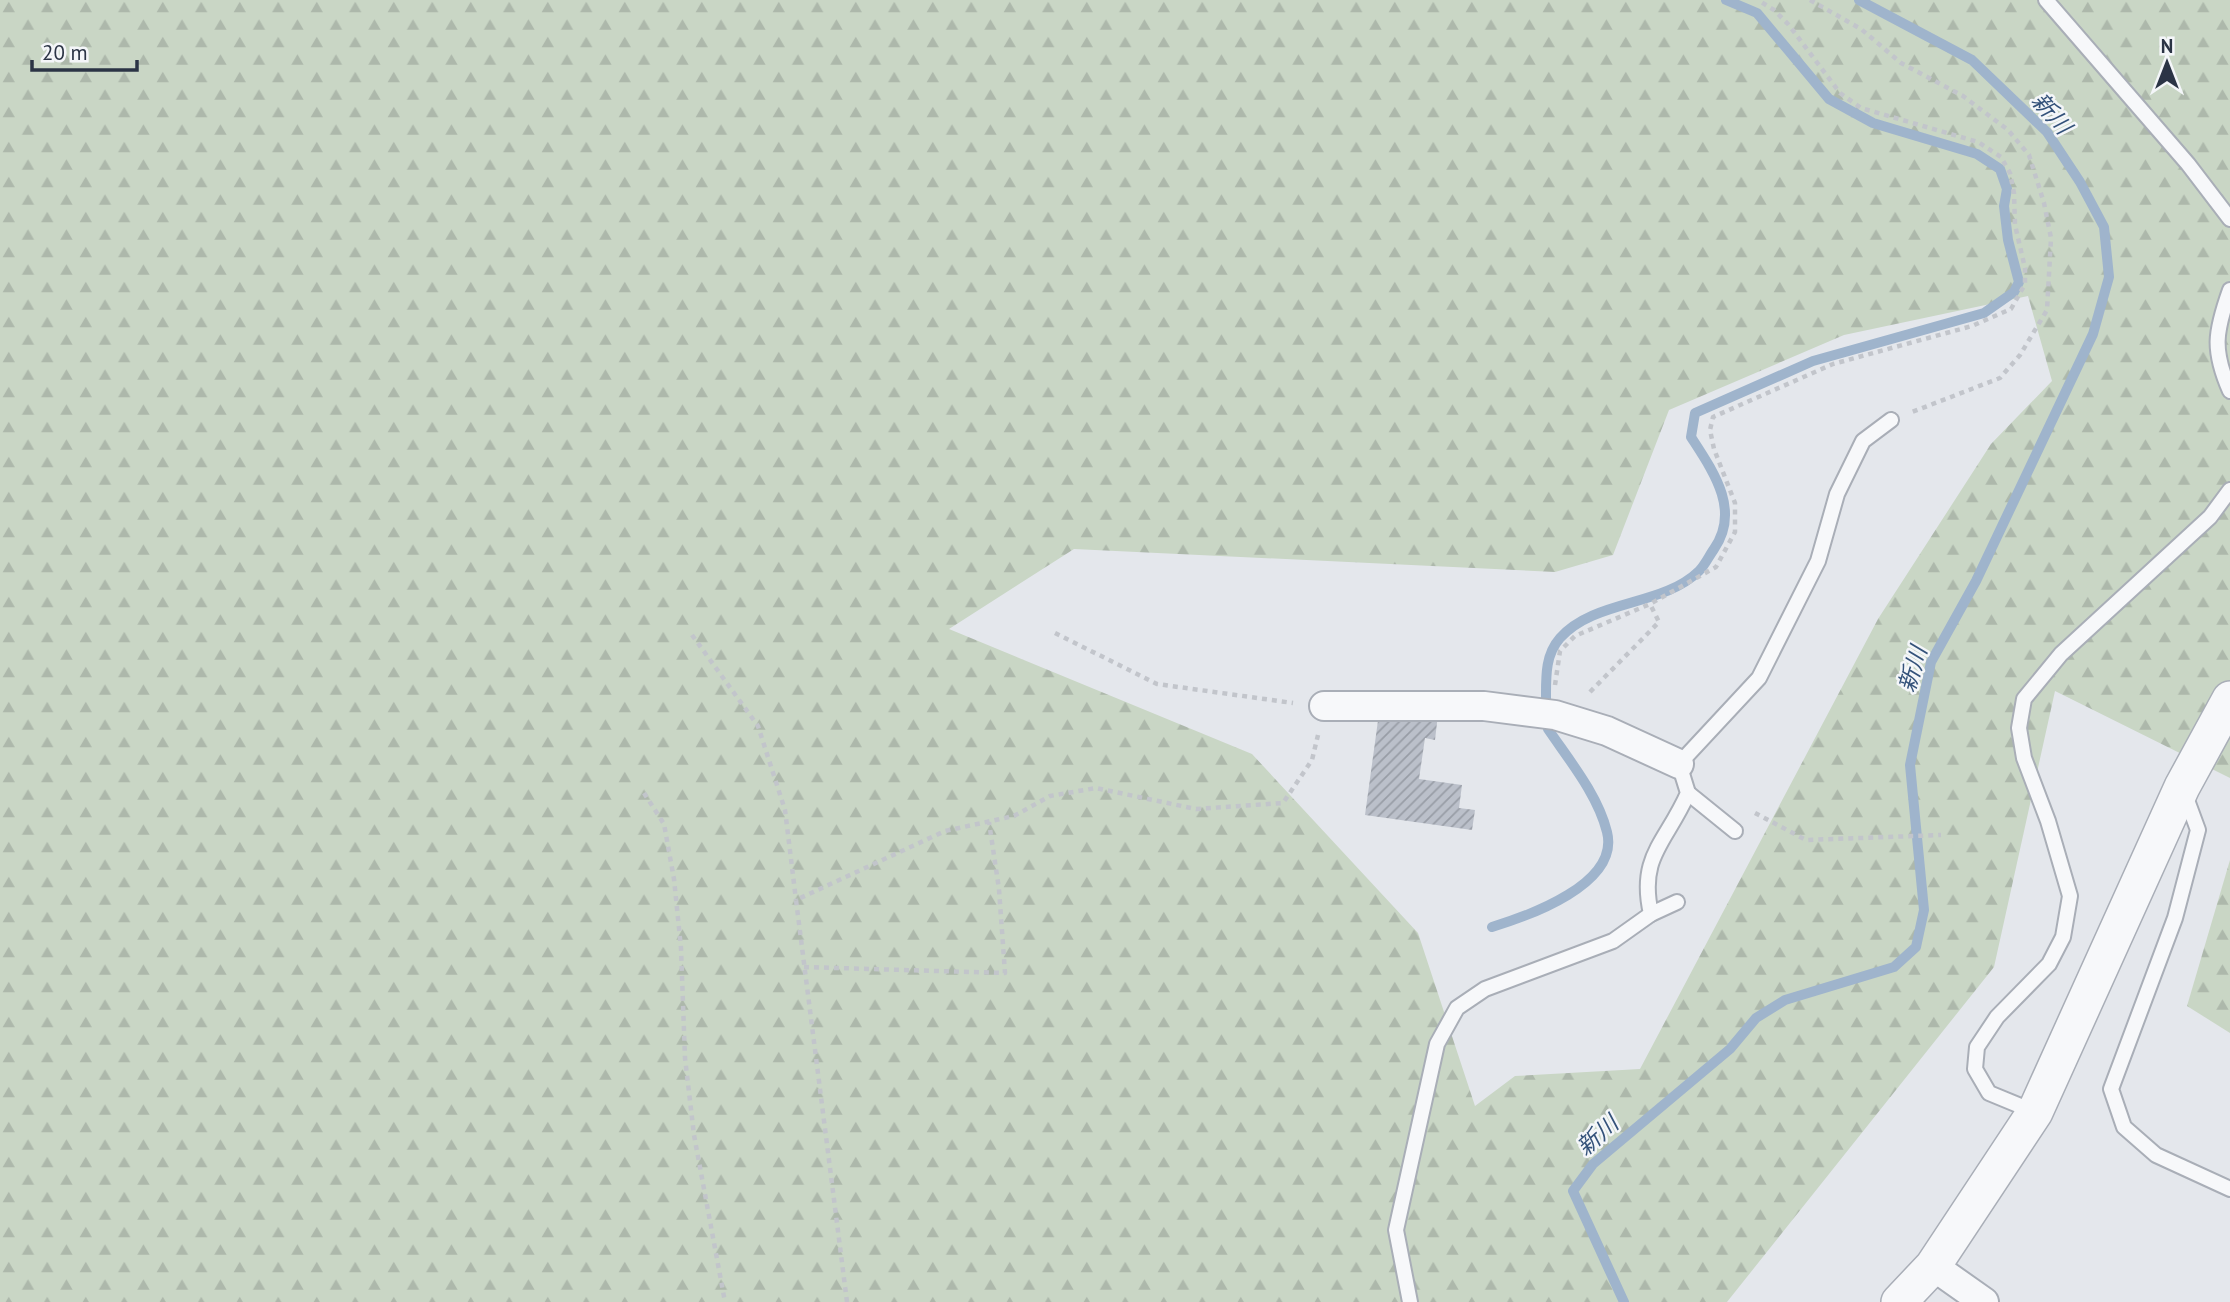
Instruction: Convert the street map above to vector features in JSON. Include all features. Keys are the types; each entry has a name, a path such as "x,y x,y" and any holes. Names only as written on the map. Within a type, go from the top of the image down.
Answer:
{"street":[{"path":"1899,1302 1933,1266 2035,1112 2182,787 2230,699"},
{"path":"1324,706 1483,706 1560,716 1607,731 1679,764"},
{"path":"1933,1266 1984,1302"}],"lane":[{"path":"2046,0 2188,164 2230,219"},
{"path":"2230,290 2219,323 2215,347 2230,391"},
{"path":"1735,831 1688,793 1679,764 1759,678 1818,561 1837,494 1863,442 1891,420"},
{"path":"2035,1112 1990,1093 1975,1069 1977,1047 1997,1017 2049,964 2063,937 2070,896 2048,821 2024,758 2019,728 2024,699 2061,654 2210,517 2230,490"},
{"path":"2182,787 2199,830 2175,918 2111,1089 2124,1127 2156,1155 2230,1189"},
{"path":"1651,915 1645,888 1649,862 1676,820 1688,793"},
{"path":"1410,1302 1396,1230 1437,1044 1457,1008 1485,989 1613,941 1651,915 1677,902"}],"path":[{"path":"1560,716 1555,673 1560,651 1575,636 1650,604 1716,567 1735,531 1735,503 1710,430 1713,418 1833,364 1972,326 2011,309 2025,284 2025,268 2015,225 2014,193 2010,173 2001,157 1978,142 1861,108 1840,93 1788,24 1758,0"},
{"path":"1810,0 1861,29 1900,63 1963,96 2008,130 2029,155 2049,226 2047,310 2020,355 2000,378 1891,420"},
{"path":"1560,716 1658,622 1650,604"},
{"path":"796,900 944,831 1014,816 1050,796 1096,788 1196,809 1283,803 1312,760 1324,706 1157,684 1055,633"},
{"path":"692,635 758,726 785,810 846,1302"},
{"path":"644,793 664,824 674,879 681,948 685,1058 693,1122 725,1302"},
{"path":"1744,808 1806,840 1865,840 1941,835"},
{"path":"804,967 1005,973 999,889 989,821"}],"green space":[{"path":"0,0 2230,0 2230,778 2055,691 1994,967 1727,1302 0,1302","holes":["2028,296 2052,381 1991,444 1878,619 1640,1069 1515,1076 1475,1106 1418,933 1252,754 949,629 1074,549 1555,572 1613,555 1669,410 1844,335"]},
{"path":"2230,860 2230,1033 2187,1006"}],"building":[{"path":"1380,706 1438,714 1435,740 1425,738 1419,779 1462,785 1459,808 1475,810 1472,830 1365,815"}],"waterway":[{"path":"1546,699 1549,659 1560,638 1591,616 1684,583 1701,569 1722,534 1725,520 1721,491 1708,463 1691,437 1695,413 1813,361 1984,313 2014,292 2019,282 2008,240 2004,206 2007,189 2000,169 1977,154 1873,123 1829,99 1757,13 1726,0"},
{"name":"新川","path":"1624,1302 1573,1191 1593,1164 1730,1049 1756,1018 1785,1000 1894,967 1916,947 1924,910 1910,765 1931,662 1976,581 2093,334 2109,277 2104,227 2080,182 2047,132 1972,60 1859,0"},
{"path":"1492,927 1527,915 1568,895 1600,867 1607,851 1607,832 1597,805 1548,729"}]}
